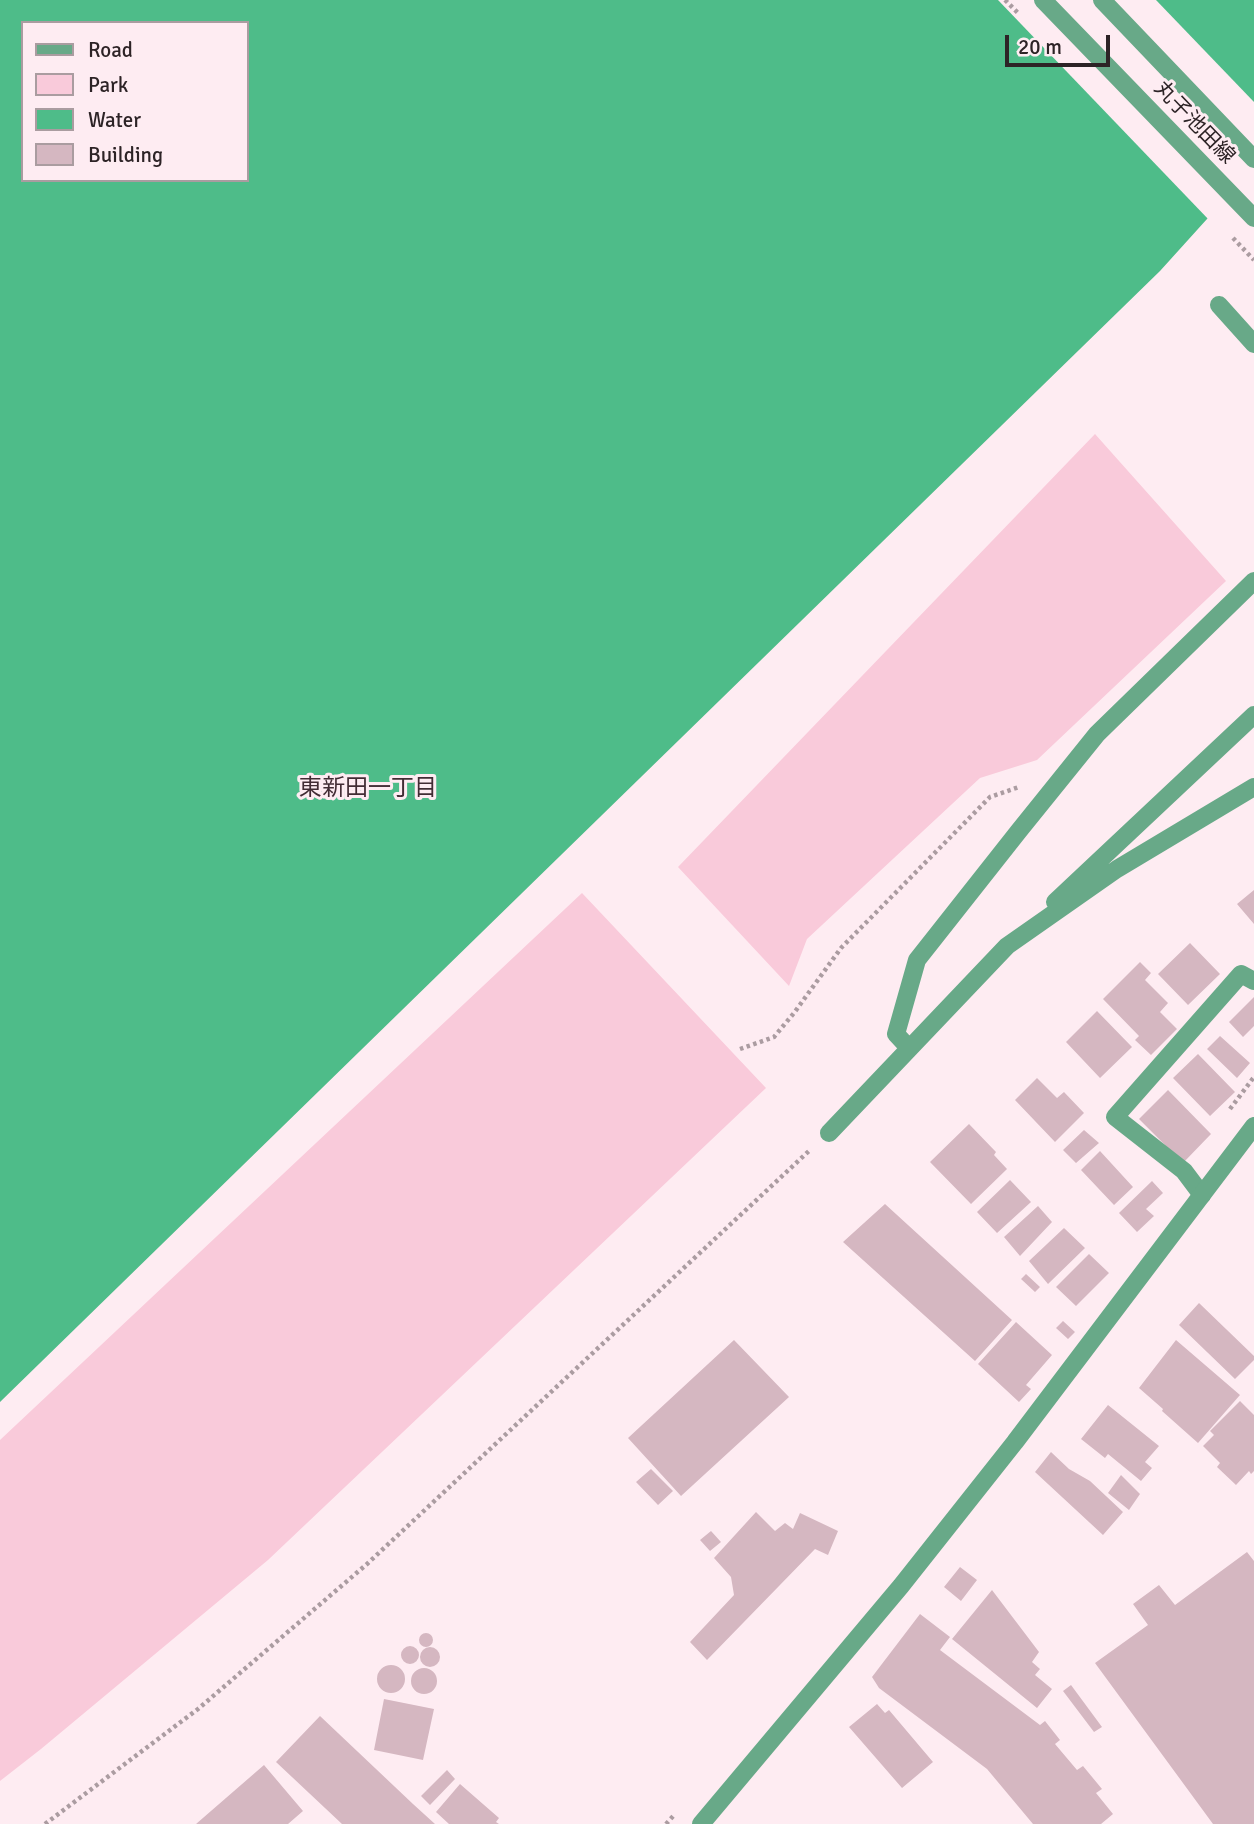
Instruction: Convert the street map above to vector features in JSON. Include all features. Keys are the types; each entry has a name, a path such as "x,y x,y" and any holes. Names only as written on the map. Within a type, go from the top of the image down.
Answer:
{"street":[{"name":"丸子池田線","path":"1043,0 1254,218"},
{"name":"丸子池田線","path":"1102,0 1254,159"},
{"path":"1219,305 1254,344"},
{"path":"909,1048 896,1034 917,960 1097,734 1254,581"},
{"path":"829,1133 1007,946 1254,715"},
{"path":"1007,946 1117,869 1254,787"},
{"path":"1202,1195 1184,1171 1115,1116 1241,974 1254,981"},
{"path":"701,1824 917,1566 1015,1442 1254,1126"}],"path":[{"path":"740,1049 774,1037 841,948 990,797 1021,786"},
{"path":"45,1824 198,1709 367,1564 829,1133"}],"green space":[{"path":"1095,434 1226,581 1037,760 980,778 807,939 789,986 678,867"},
{"path":"582,893 766,1088 268,1560 0,1781 0,1440"}],"water":[{"path":"0,0 1254,0 1254,167 1160,271 0,1402"}],"pier":[{"path":"998,0 1156,0 1254,102 1254,172 1210,221"}],"building":[{"path":"1254,890 1254,924 1237,904"},
{"path":"1190,943 1220,974 1188,1005 1158,974"},
{"path":"1140,962 1151,973 1145,980 1168,1003 1160,1012 1177,1029 1151,1055 1135,1040 1139,1036 1103,999"},
{"path":"1254,997 1254,1026 1243,1037 1229,1022"},
{"path":"1097,1011 1132,1047 1100,1078 1066,1042"},
{"path":"1220,1036 1250,1063 1237,1078 1207,1049"},
{"path":"1198,1054 1235,1092 1210,1116 1173,1078"},
{"path":"1037,1078 1057,1098 1064,1092 1084,1113 1055,1142 1015,1100"},
{"path":"1168,1090 1211,1134 1183,1163 1139,1119"},
{"path":"969,1124 996,1152 994,1155 1007,1169 971,1204 930,1162"},
{"path":"1084,1130 1099,1143 1076,1163 1063,1150"},
{"path":"1100,1151 1133,1187 1114,1205 1081,1170"},
{"path":"1010,1180 1031,1202 997,1233 977,1212"},
{"path":"1152,1181 1163,1193 1146,1209 1154,1216 1137,1232 1119,1213"},
{"path":"885,1204 1012,1320 975,1361 843,1242"},
{"path":"1038,1206 1052,1222 1020,1256 1004,1237"},
{"path":"1064,1228 1085,1248 1048,1284 1029,1261"},
{"path":"1089,1254 1109,1273 1076,1306 1056,1287"},
{"path":"1026,1274 1040,1287 1035,1292 1021,1279"},
{"path":"1199,1303 1254,1356 1254,1360 1235,1379 1179,1325"},
{"path":"1063,1321 1075,1332 1068,1339 1056,1328"},
{"path":"1016,1322 1052,1355 1026,1385 1031,1389 1019,1402 978,1364"},
{"path":"734,1340 789,1397 681,1496 628,1438"},
{"path":"1176,1340 1240,1395 1198,1443 1139,1388"},
{"path":"1240,1401 1254,1415 1254,1471 1251,1474 1249,1471 1236,1485 1217,1467 1220,1463 1203,1446 1214,1435 1210,1431"},
{"path":"1108,1405 1159,1446 1145,1462 1152,1468 1141,1481 1108,1454 1105,1458 1081,1439"},
{"path":"1051,1452 1069,1469 1090,1481 1123,1512 1103,1535 1035,1472"},
{"path":"651,1469 673,1491 658,1505 636,1482"},
{"path":"1121,1475 1140,1494 1129,1510 1108,1493"},
{"path":"756,1512 775,1531 785,1523 793,1529 800,1513 838,1531 828,1555 815,1549 707,1660 690,1642 734,1595 731,1577 714,1558"},
{"path":"711,1531 721,1542 710,1551 700,1540"},
{"path":"1247,1552 1254,1561 1254,1824 1213,1824 1095,1663 1148,1625 1133,1604 1159,1585 1175,1605"},
{"path":"960,1567 977,1580 961,1601 944,1587"},
{"path":"992,1590 1039,1652 1032,1662 1040,1669 1035,1675 1052,1689 1037,1708 952,1639"},
{"path":"920,1614 950,1637 940,1650 1040,1725 1045,1721 1060,1740 1055,1744 1077,1770 1083,1766 1102,1789 1096,1793 1113,1814 1101,1824 1033,1824 987,1769 879,1688 872,1677"},
{"path":"426,1633 431,1635 431,1645 426,1647 421,1645 419,1640 421,1635"},
{"path":"406,1646 414,1646 419,1655 417,1662 406,1664 401,1659 401,1651"},
{"path":"430,1647 437,1650 440,1657 437,1664 430,1667 423,1664 420,1657 423,1650"},
{"path":"391,1665 401,1669 405,1679 401,1689 391,1693 381,1689 377,1679 381,1669"},
{"path":"424,1668 433,1672 437,1681 433,1690 424,1694 415,1690 411,1681 415,1672"},
{"path":"1071,1685 1102,1727 1094,1732 1063,1691"},
{"path":"384,1699 434,1709 423,1760 374,1750"},
{"path":"877,1704 885,1713 889,1710 933,1762 902,1788 849,1727"},
{"path":"320,1716 435,1824 342,1824 276,1762"},
{"path":"264,1765 303,1811 288,1824 196,1824"},
{"path":"447,1770 455,1779 430,1805 421,1796"},
{"path":"460,1784 499,1818 496,1822 499,1824 449,1824 436,1812"}],"district":[{"name":"東新田一丁目","path":"368,789"}]}
